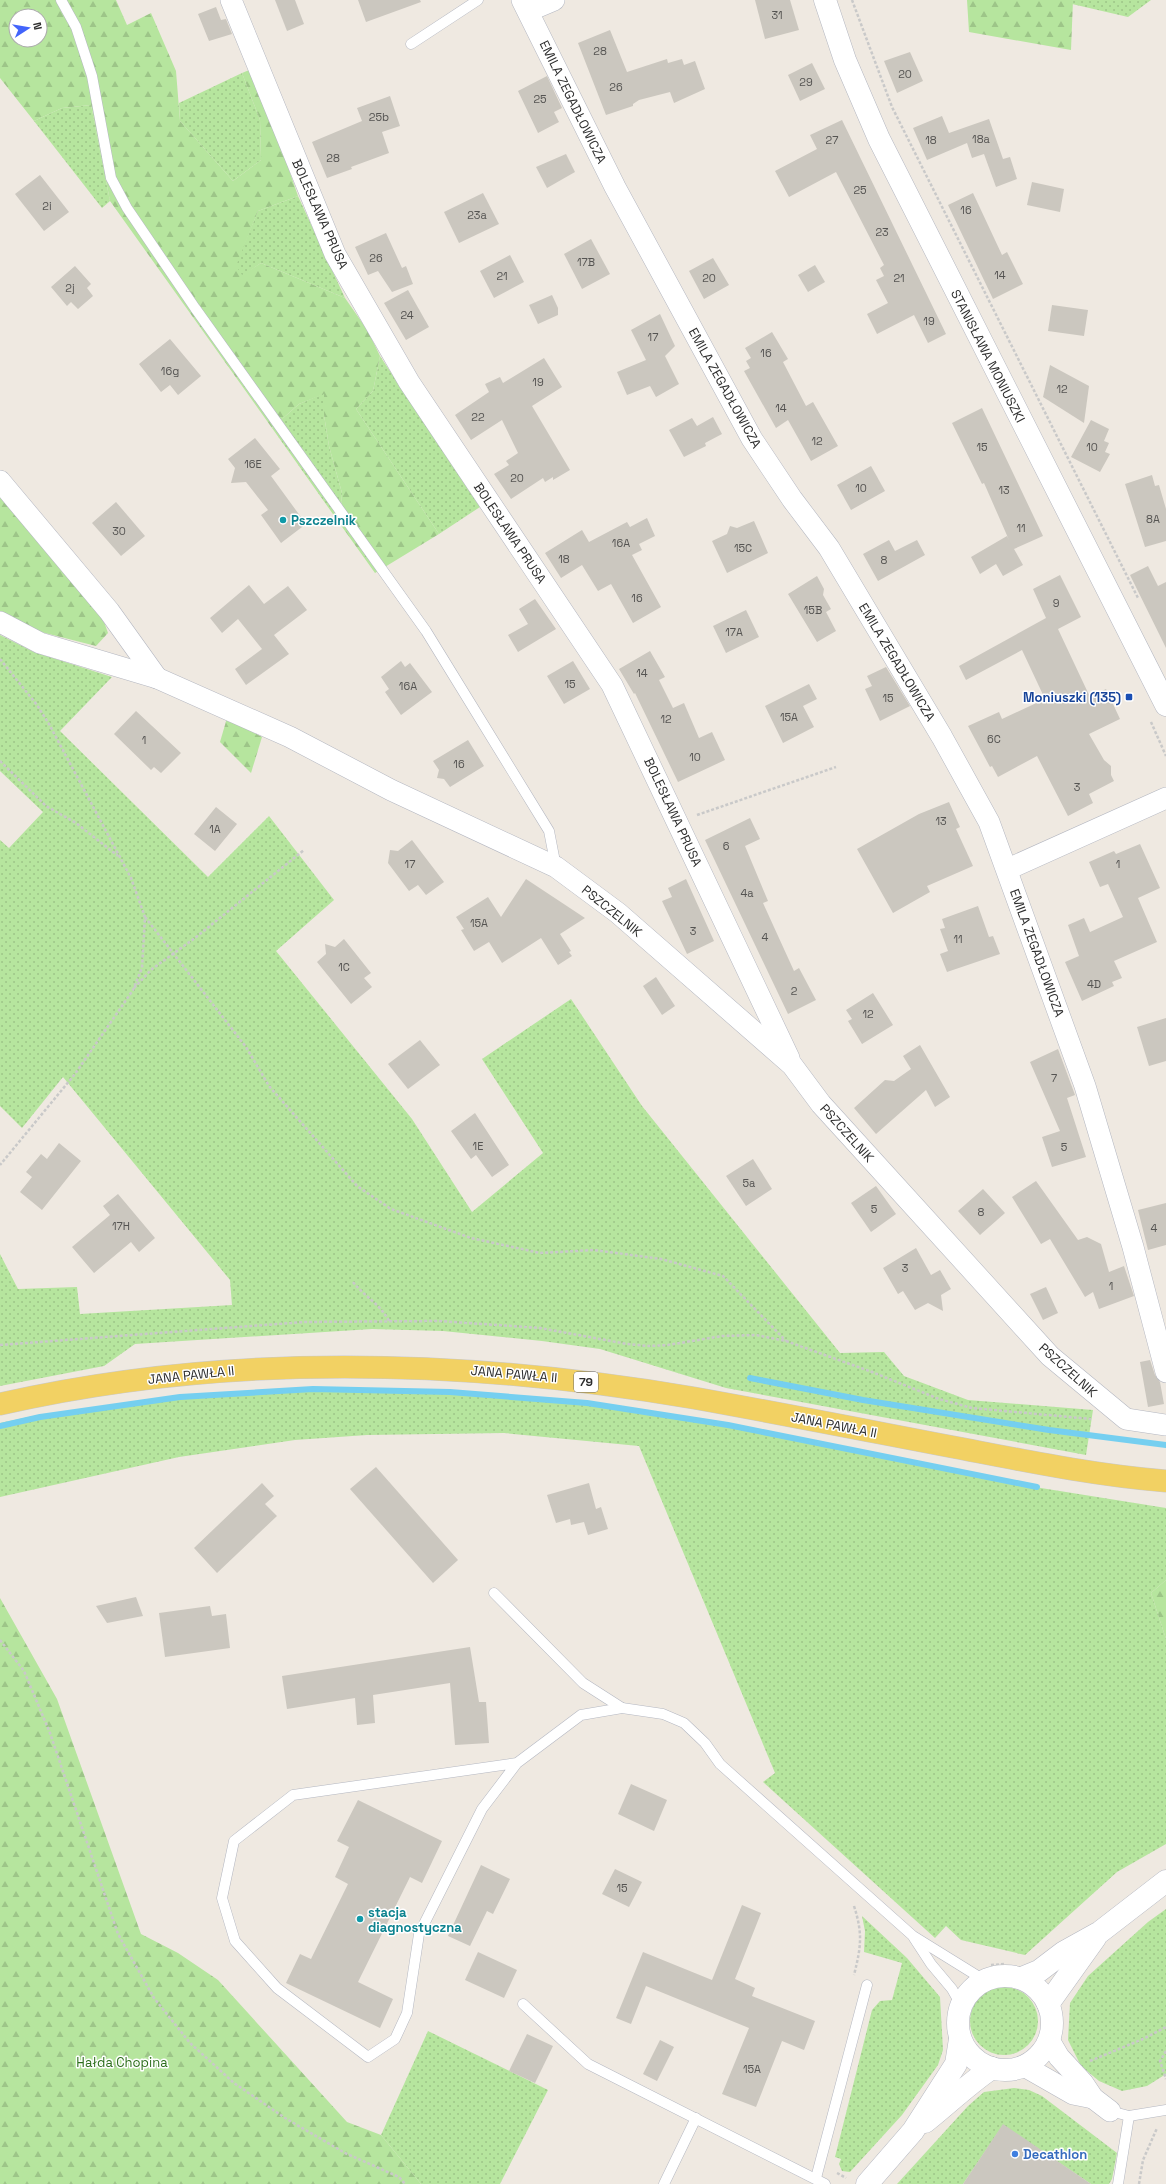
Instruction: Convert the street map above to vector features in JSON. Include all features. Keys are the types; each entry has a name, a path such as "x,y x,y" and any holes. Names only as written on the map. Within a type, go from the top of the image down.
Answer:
{"main road":[{"name":"JANA PAWŁA II","path":"0,1404 110,1384 210,1372 309,1367 376,1366 470,1370 542,1376 695,1398 1050,1465 1166,1481"}],"street":[{"name":"BOLESŁAWA PRUSA","path":"231,0 335,254 409,382 612,685 792,1066"},
{"path":"525,5 554,0"},
{"name":"STANISŁAWA MONIUSZKI","path":"825,0 845,60 879,138 1166,705"},
{"name":"EMILA ZEGADŁOWICZA","path":"525,5 615,187 752,439 792,499 829,548 938,730 989,822 1008,869 1018,907 1085,1086 1134,1247 1166,1372"},
{"path":"0,481 109,611 157,678"},
{"name":"PSZCZELNIK","path":"0,622 40,643 157,678 290,737 391,790 556,867 618,913 792,1066 821,1104 1050,1356 1126,1419 1166,1425"},
{"path":"1008,869 1166,798"},
{"path":"1022,1978 1038,1971 1064,1952 1100,1932 1166,1881"},
{"path":"1048,2004 1100,1932"},
{"path":"913,2131 956,2064 960,2039 957,2022 961,2005 970,1990 984,1980 1003,1975 1022,1978 1038,1988 1048,2004 1052,2023 1049,2040 1041,2053 1024,2066 1008,2070 992,2068 972,2057 960,2039"},
{"path":"1049,2040 1059,2057 1083,2083 1093,2098"},
{"path":"1024,2066 1073,2094 1093,2098 1120,2114"},
{"path":"860,2180 913,2131 949,2103 973,2080 992,2068"}],"lane":[{"path":"61,0 76,27 92,76 111,178 127,208 195,308 426,631 549,831 556,867"},
{"path":"411,44 478,0"},
{"path":"494,1594 583,1683 622,1708"},
{"path":"517,1763 293,1795 234,1841 222,1898 235,1941 277,1988 368,2057 394,2039 407,2013 419,1934 482,1808 517,1763 581,1715 622,1708 663,1714 684,1723 705,1743 720,1764 913,1936 984,1980"},
{"path":"913,1936 931,1964 952,1989 961,2005"},
{"path":"523,2004 588,2064 821,2181 867,1985"},
{"path":"1118,2184 1120,2114 1166,2110"},
{"path":"664,2184 696,2118"}],"path":[{"path":"852,0 858,22 892,107 1142,604"},
{"path":"0,658 41,711 131,878 145,917 246,1048 269,1086 356,1186 391,1208 472,1238 540,1252 594,1250 661,1259 723,1276 786,1341"},
{"path":"0,761 46,806 76,822 120,857"},
{"path":"677,822 836,767"},
{"path":"0,1165 75,1074 133,990 152,969 173,952 195,938 304,850"},
{"path":"133,990 142,968 145,917"},
{"path":"353,1282 360,1291 384,1312 388,1321"},
{"path":"0,1345 304,1322 439,1320 540,1328 627,1344 649,1346 668,1346 739,1334 786,1341 872,1372 939,1399 972,1408 1093,1419"},
{"path":"0,1640 24,1671 50,1733 118,1934 154,1998 190,2043 234,2083 285,2118 332,2145 399,2177 405,2184"},
{"path":"853,1903 859,1908"},
{"path":"1085,2062 1143,2039 1166,2027"},
{"path":"1166,2051 1160,2061 1166,2079"},
{"path":"1138,2184 1143,2160 1166,2110"},
{"path":"837,2173 848,2178 860,2180"}],"green space":[{"path":"0,0 116,0 127,25 151,13 176,71 180,121 233,181 261,160 260,120 242,73 254,68 298,196 258,211 236,266 242,275 261,263 345,298 368,331 380,356 373,391 356,409 439,534 375,573 340,524 342,493 329,446 324,415 324,394 299,404 272,428 110,201 91,105 62,108 34,121 0,78"},
{"path":"967,0 1073,0 1071,50 969,32"},
{"path":"1073,0 1151,0 1128,17 1072,4"},
{"path":"242,73 260,120 261,160 233,181 180,121 179,103"},
{"path":"91,105 110,201 102,208 34,121 62,108"},
{"path":"298,196 345,298 261,263 242,276 235,266 258,211"},
{"path":"380,356 480,507 439,534 356,409 373,391"},
{"path":"325,393 324,415 329,446 342,493 340,524 272,428 299,404"},
{"path":"0,495 102,616 108,633 96,646 37,631 0,612"},
{"path":"0,635 34,652 112,677 60,731 208,877 269,816 334,900 276,951 412,1119 472,1212 543,1153 482,1059 571,999 642,1106 840,1353 884,1352 904,1376 968,1400 1093,1410 1086,1455 726,1388 600,1349 542,1341 443,1331 372,1329 135,1344 104,1366 0,1386 0,1254 18,1289 77,1287 80,1314 232,1305 230,1280 63,1077 22,1128 0,1106 0,840 9,848 43,812 0,771"},
{"path":"227,718 262,737 251,773 220,742"},
{"path":"314,1390 450,1393 587,1402 726,1426 1009,1483 1166,1508 1166,1580 1151,1593 1166,1639 1166,1844 1117,1872 1025,1955 961,1940 946,1926 935,1938 763,1782 775,1773 639,1446 504,1433 367,1435 295,1440 179,1457 0,1497 0,1423 38,1415 179,1395"},
{"path":"1166,1580 1166,1639 1151,1593"},
{"name":"Hałda Chopina","path":"0,1598 57,1699 141,1934 178,1953 218,1980 347,2122 381,2135 421,2184 0,2184"},
{"path":"1166,1909 1166,2074 1147,2086 1122,2091 1099,2081 1081,2066 1068,2040 1070,2003 1088,1976 1148,1922"},
{"path":"862,1916 907,1958 940,1997 943,2050 938,2065 902,2115 850,2172 842,2171 839,2164 841,2159 835,2157 872,2010 880,2001 892,2000 902,1963 864,1952 865,1931"},
{"path":"1004,1987 1017,1990 1028,1997 1035,2008 1038,2021 1035,2034 1028,2045 1017,2052 1004,2055 991,2052 980,2045 973,2034 970,2021 973,2008 980,1997 991,1990"},
{"path":"428,2031 548,2090 500,2184 421,2184 381,2135"},
{"path":"1014,2088 1029,2090 1042,2096 1117,2153 1112,2179 1109,2184 1091,2184 1003,2125 963,2184 897,2184 968,2106 984,2092"}],"building":[{"path":"275,0 295,0 304,24 287,31"},
{"path":"358,0 420,0 421,2 366,22"},
{"path":"755,0 790,0 799,30 765,39"},
{"path":"216,7 221,20 226,19 232,34 209,41 198,14"},
{"path":"610,30 627,72 667,59 668,63 682,59 684,65 695,61 705,89 674,103 670,92 639,100 633,104 633,106 606,115 578,43"},
{"path":"910,52 923,81 897,93 884,61"},
{"path":"812,63 825,89 800,101 788,75"},
{"path":"547,76 562,108 554,112 559,122 538,133 518,91"},
{"path":"390,96 400,126 382,132 389,153 351,167 352,169 327,178 312,142 362,121 357,108"},
{"path":"942,116 949,133 989,119 1003,159 1010,157 1017,179 996,187 984,154 972,158 967,143 927,160 913,128"},
{"path":"842,120 946,334 928,343 914,315 877,334 867,314 888,303 876,280 884,276 880,268 884,265 836,172 789,197 775,171 817,149 810,135"},
{"path":"566,154 575,172 547,188 536,167"},
{"path":"40,175 69,212 44,231 15,194"},
{"path":"1032,182 1064,189 1060,212 1027,205"},
{"path":"483,193 499,224 459,243 444,212"},
{"path":"973,193 1002,255 1007,252 1023,284 993,299 948,205"},
{"path":"386,233 402,268 406,266 413,284 392,292 378,271 368,275 355,247"},
{"path":"591,239 610,274 582,289 564,254"},
{"path":"510,255 524,282 494,298 480,271"},
{"path":"713,258 729,285 704,299 689,271"},
{"path":"815,265 825,282 808,292 798,275"},
{"path":"75,266 91,284 87,288 93,296 78,309 71,302 67,306 51,287"},
{"path":"408,290 429,327 406,340 384,303"},
{"path":"552,295 558,308 558,315 538,324 529,305"},
{"path":"1052,305 1088,310 1084,336 1048,331"},
{"path":"660,314 675,346 665,356 679,384 656,397 650,386 627,395 617,372 646,360 631,330"},
{"path":"772,332 788,359 783,362 806,406 813,402 838,446 811,461 788,420 776,428 744,371 750,368 746,361 751,358 745,348"},
{"path":"170,339 201,376 178,395 170,385 161,392 139,364"},
{"path":"544,358 562,387 532,406 570,470 553,480 553,477 545,482 543,478 511,499 494,474 509,465 506,461 518,453 502,420 471,440 455,415 489,392 485,384 500,377 503,383"},
{"path":"1050,365 1089,386 1084,423 1043,397"},
{"path":"982,408 1043,536 1014,549 1023,565 1003,576 996,564 980,574 971,557 1007,536 1009,540 984,483 982,484 952,423"},
{"path":"713,417 722,434 705,443 706,446 684,457 669,430 692,418 697,426"},
{"path":"1091,420 1109,429 1104,441 1109,443 1105,452 1110,454 1100,472 1071,457"},
{"path":"255,438 280,469 271,476 306,524 281,543 261,515 268,510 246,482 231,483 235,468 228,459"},
{"path":"871,466 885,491 851,510 837,485"},
{"path":"1152,475 1155,486 1159,485 1166,509 1166,541 1145,547 1125,484"},
{"path":"116,502 145,536 121,556 92,523"},
{"path":"647,518 655,536 639,544 642,550 632,555 661,607 633,623 611,584 598,591 582,565 561,578 545,553 582,530 589,542 627,522 630,527"},
{"path":"754,521 768,553 727,573 712,541 727,534 730,526 737,528"},
{"path":"889,540 895,551 917,540 925,555 878,581 863,554"},
{"path":"1148,566 1158,586 1166,582 1166,648 1130,575"},
{"path":"1060,575 1081,617 1058,629 1090,697 1106,689 1120,719 1089,734 1104,760 1111,766 1111,775 1114,781 1089,794 1093,803 1068,816 1037,756 998,777 992,766 990,767 968,726 999,712 1002,719 1045,699 1022,650 966,680 959,666 1046,618 1033,589"},
{"path":"817,576 824,589 823,595 831,609 826,612 836,631 817,642 788,594"},
{"path":"249,585 264,604 288,586 307,610 274,635 289,654 246,685 235,669 262,649 238,619 222,633 210,618"},
{"path":"535,599 556,629 518,652 508,635 528,624 519,609"},
{"path":"746,610 759,637 726,653 713,626"},
{"path":"650,651 665,677 659,680 673,708 684,703 699,738 712,732 725,760 678,782 635,693 634,694 619,669"},
{"path":"401,661 405,667 410,663 432,692 401,715 385,692 389,689 381,677"},
{"path":"573,661 590,689 564,704 547,676"},
{"path":"886,667 910,706 880,721 865,689 872,686 867,676"},
{"path":"809,684 817,699 803,706 814,727 783,743 765,706"},
{"path":"136,711 181,753 161,773 154,767 151,770 114,734"},
{"path":"468,740 484,766 450,787 444,779 437,778 439,770 433,761"},
{"path":"949,802 960,827 956,829 973,866 927,886 930,892 893,913 857,849 919,814"},
{"path":"216,807 237,824 215,851 194,834"},
{"path":"750,818 760,839 745,846 768,901 763,903 794,971 799,968 816,1000 788,1014 705,840"},
{"path":"412,840 444,882 426,895 418,885 409,891 388,863 390,850 398,851"},
{"path":"1140,844 1160,888 1138,898 1157,942 1114,961 1122,978 1112,982 1114,986 1082,1001 1065,962 1079,956 1068,925 1084,918 1090,932 1123,917 1108,884 1100,887 1089,862 1114,851 1116,854"},
{"path":"526,879 585,918 560,934 571,951 569,952 572,956 558,965 541,938 502,963 489,942 474,951 461,930 464,929 456,917 488,897 501,917"},
{"path":"686,879 714,941 687,954 662,901 672,897 668,888"},
{"path":"978,906 989,937 993,936 1000,954 947,972 940,954 948,951 940,929 945,928 942,919"},
{"path":"344,939 371,973 364,978 372,987 351,1004 317,962 326,954 325,944 335,947"},
{"path":"656,977 675,1006 662,1015 643,986"},
{"path":"873,993 893,1025 862,1044 848,1021 852,1019 846,1010"},
{"path":"1166,1018 1166,1061 1149,1066 1137,1027"},
{"path":"420,1040 440,1065 408,1089 388,1064"},
{"path":"920,1045 950,1097 935,1107 926,1090 876,1134 854,1108 885,1080 894,1081 911,1069 903,1056"},
{"path":"1058,1049 1075,1095 1067,1098 1086,1157 1052,1167 1042,1137 1060,1131 1030,1062"},
{"path":"475,1113 509,1165 492,1177 476,1155 471,1159 451,1131"},
{"path":"59,1143 81,1161 42,1210 20,1192 32,1177 26,1172 41,1154 47,1159"},
{"path":"753,1159 772,1189 746,1206 726,1176"},
{"path":"1036,1181 1078,1240 1087,1237 1101,1244 1109,1272 1124,1266 1134,1296 1099,1309 1093,1292 1085,1297 1050,1239 1041,1244 1012,1197"},
{"path":"876,1186 896,1214 871,1232 851,1203"},
{"path":"983,1189 1005,1213 980,1235 958,1211"},
{"path":"118,1194 155,1238 139,1252 131,1242 94,1273 72,1247 110,1215 103,1206"},
{"path":"1166,1203 1166,1245 1148,1250 1138,1210"},
{"path":"916,1248 931,1275 940,1270 951,1289 941,1295 943,1311 928,1303 915,1310 903,1291 898,1294 883,1268"},
{"path":"1046,1287 1058,1313 1043,1320 1030,1294"},
{"path":"1150,1360 1155,1375 1160,1382 1164,1404 1148,1407 1140,1362"},
{"path":"376,1467 458,1560 433,1583 350,1489"},
{"path":"262,1483 274,1496 265,1504 277,1516 217,1573 194,1548"},
{"path":"589,1483 596,1509 601,1507 608,1529 588,1535 584,1522 571,1525 570,1519 556,1523 547,1495"},
{"path":"136,1597 143,1616 107,1623 96,1606"},
{"path":"210,1606 212,1616 226,1614 230,1648 165,1657 159,1613"},
{"path":"470,1647 479,1702 486,1702 489,1743 455,1745 450,1683 373,1695 375,1723 357,1725 355,1698 287,1709 282,1676"},
{"path":"631,1784 667,1800 654,1831 618,1814"},
{"name":"stacja diagnostyczna","path":"358,1800 442,1841 422,1883 410,1877 358,1982 393,1999 380,2028 286,1983 300,1954 311,1959 348,1884 335,1877 349,1847 337,1841"},
{"path":"481,1865 510,1879 493,1914 487,1911 470,1946 448,1936"},
{"path":"615,1869 642,1882 629,1907 602,1894"},
{"path":"742,1905 761,1913 735,1979 755,1988 752,1996 815,2021 804,2050 782,2041 756,2107 722,2094 749,2028 646,1986 631,2024 616,2018 643,1952 712,1980"},
{"path":"478,1952 517,1970 504,1998 465,1980"},
{"path":"527,2034 553,2046 535,2083 509,2071"},
{"path":"660,2040 674,2047 657,2081 643,2074"},
{"name":"Decathlon","path":"1003,2124 1091,2184 963,2184"}],"waterway":[{"path":"750,1378 863,1400 1049,1430 1166,1445"},
{"path":"0,1426 40,1417 180,1397 313,1389 450,1392 587,1403 728,1425 1037,1487"}],"place":[{"name":"Pszczelnik","path":"283,520"},
{"name":"Moniuszki (135)","path":"1129,697"},
{"name":"stacja diagnostyczna","path":"360,1919"},
{"name":"Decathlon","path":"1015,2154"}]}
